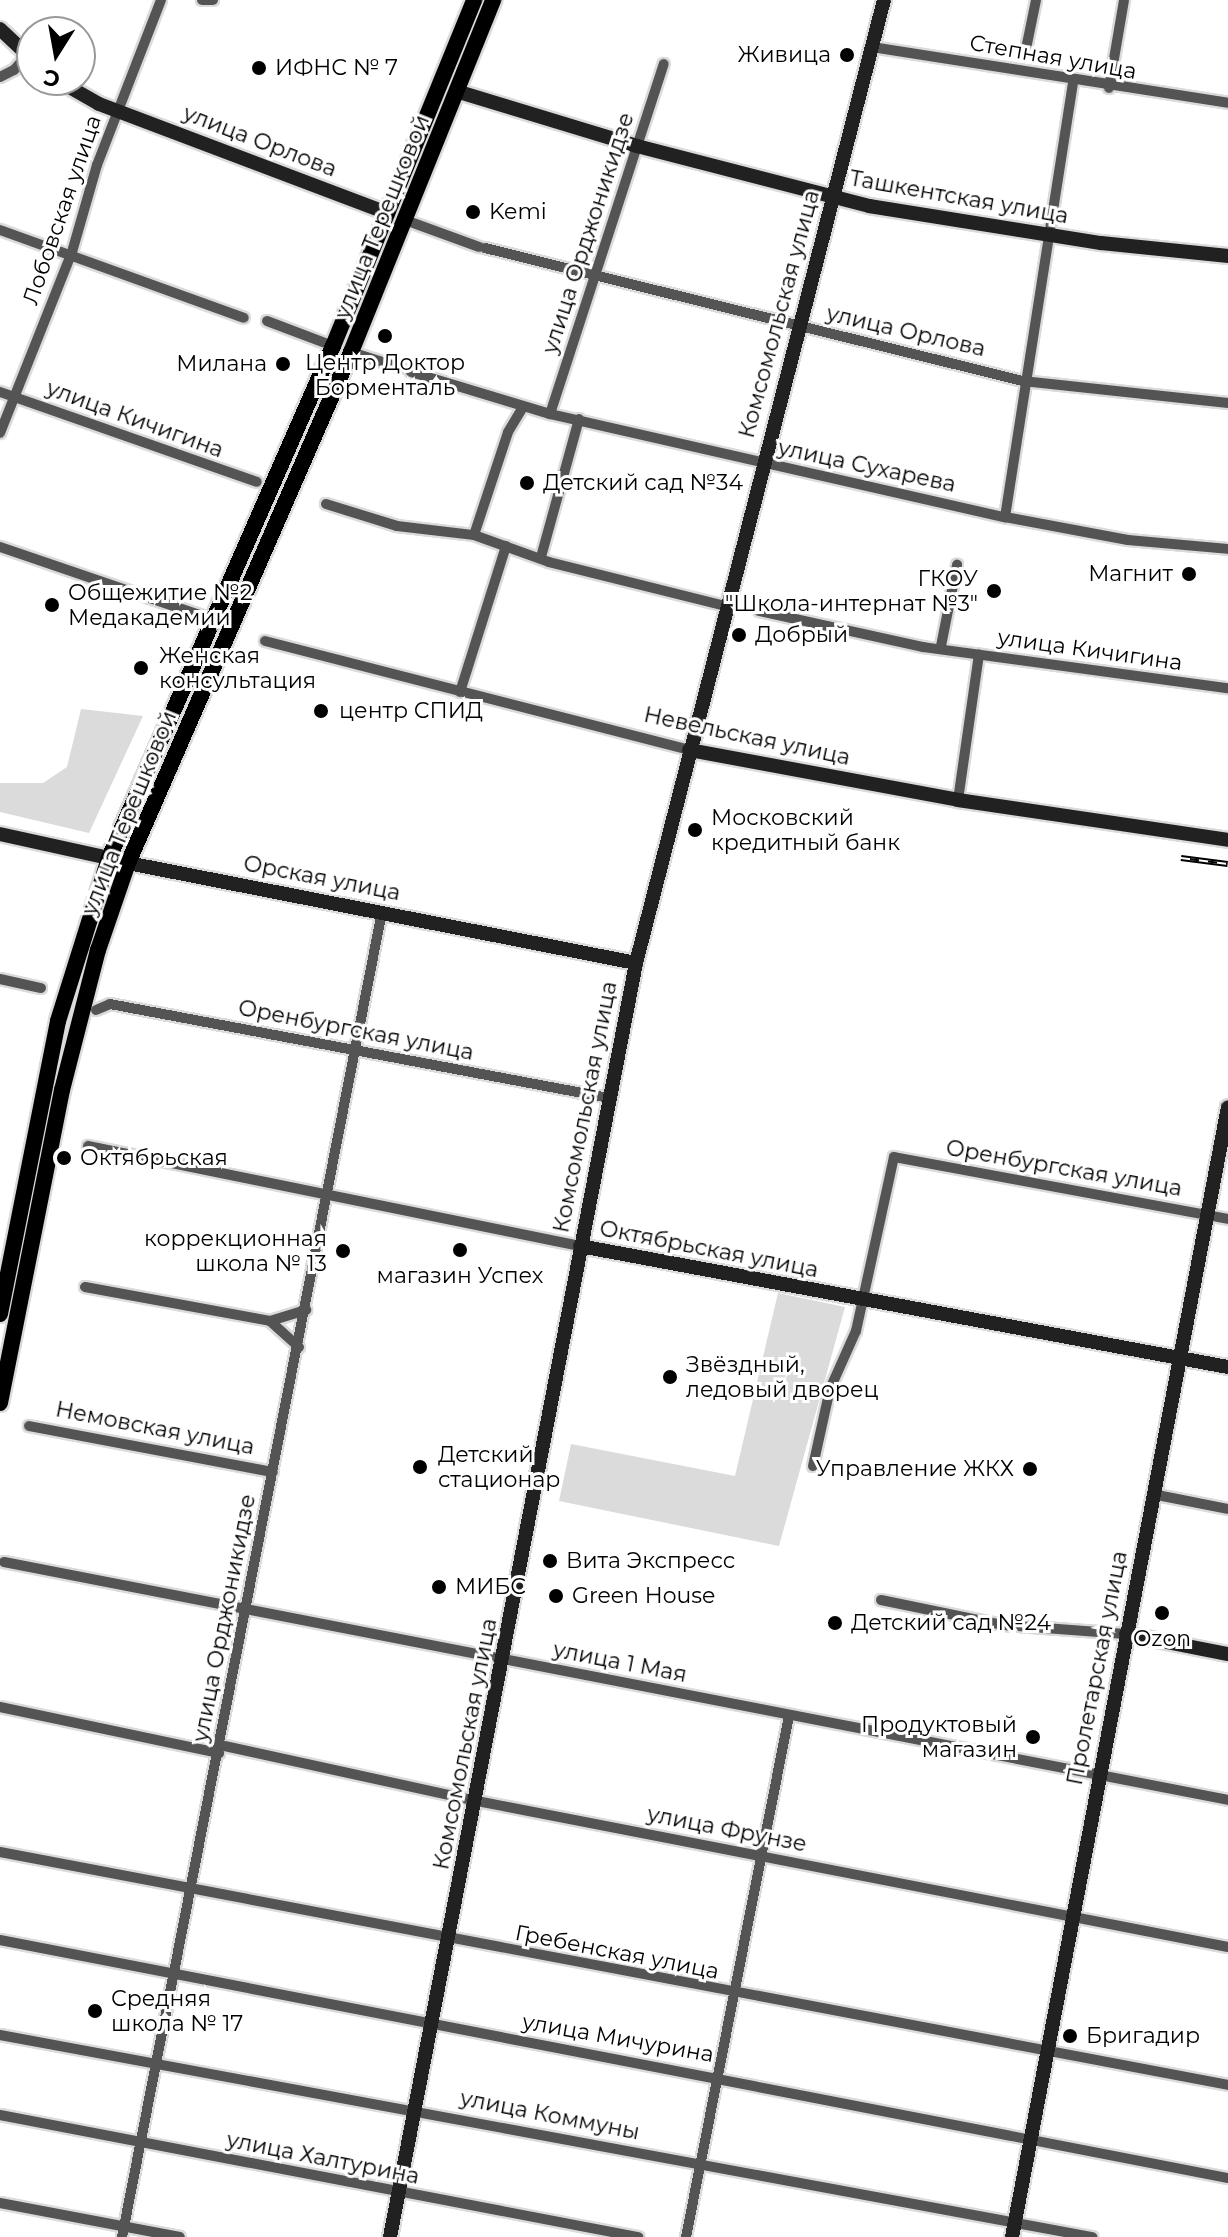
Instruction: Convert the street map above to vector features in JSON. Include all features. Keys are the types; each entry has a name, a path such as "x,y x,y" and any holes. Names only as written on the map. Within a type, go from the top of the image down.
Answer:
{"main road":[{"name":"улица Терешковой","path":"0,1314 58,1021 109,858 333,346 474,0"},
{"name":"улица Терешковой","path":"0,1403 62,1090 98,950 128,863 351,352 493,0"},
{"name":"Комсомольская улица","path":"390,2237 450,1941 636,963 762,464 884,0"},
{"path":"0,29 16,44"},
{"name":"Ташкентская улица","path":"456,91 637,146 832,197 1048,235 1228,256"},
{"name":"улица Орлова","path":"87,96 116,111 388,213"},
{"name":"Невельская улица","path":"689,750 958,800 1228,840"},
{"name":"Орская улица","path":"0,834 128,863 636,963"},
{"name":"Пролетарская улица","path":"1013,2230 1177,1357 1228,1107"},
{"name":"Октябрьская улица","path":"580,1246 1228,1367"},
{"path":"1126,1634 1228,1654"}],"street":[{"name":"Лобовская улица","path":"0,433 72,252 116,111 161,0"},
{"path":"202,0 213,0"},
{"path":"1027,44 1036,0"},
{"path":"1109,88 1124,0"},
{"name":"Степная улица","path":"872,47 1109,88 1228,103"},
{"name":"улица Орджоникидзе","path":"550,414 664,64"},
{"path":"1005,517 1023,381 1073,82"},
{"name":"улица Орлова","path":"405,220 482,247 594,277 797,329 1023,381 1140,398 1228,403"},
{"path":"0,230 72,252 244,318"},
{"path":"267,321 333,346"},
{"name":"улица Сухарева","path":"351,352 523,407 762,464 1005,517 1128,540 1228,549"},
{"name":"улица Кичигина","path":"0,392 257,482"},
{"path":"474,535 508,432 523,407"},
{"path":"541,557 579,419"},
{"path":"326,504 397,526 474,535 541,557 726,606"},
{"path":"460,692 506,546"},
{"path":"0,547 214,620"},
{"path":"941,646 957,565"},
{"name":"улица Кичигина","path":"759,611 891,642 941,646 979,655 1228,688"},
{"name":"Невельская улица","path":"265,641 689,750"},
{"path":"958,800 979,655"},
{"name":"улица Орджоникидзе","path":"123,2232 299,1347 352,1050 382,912"},
{"path":"0,979 41,988"},
{"name":"Оренбургская улица","path":"96,1010 110,1004 609,1098"},
{"name":"Октябрьская улица","path":"88,1146 328,1192 580,1246"},
{"name":"Оренбургская улица","path":"861,1299 894,1157 1228,1219"},
{"path":"85,1287 270,1321 306,1310"},
{"path":"813,1466 830,1389 856,1331 861,1299"},
{"path":"270,1321 299,1347"},
{"name":"Немовская улица","path":"29,1426 273,1472"},
{"path":"1152,1494 1228,1509"},
{"name":"улица 1 Мая","path":"4,1562 1228,1800"},
{"path":"881,1600 1003,1625 1126,1634"},
{"name":"улица Фрунзе","path":"0,1707 1228,1947"},
{"path":"686,2237 789,1716"},
{"name":"Гребенская улица","path":"0,1852 190,1886 450,1941 1228,2085"},
{"name":"улица Мичурина","path":"0,1940 174,1971 433,2025 716,2076 1228,2178"},
{"name":"улица Коммуны","path":"0,2035 156,2061 699,2163 1013,2230 1092,2237"},
{"name":"улица Халтурина","path":"0,2115 399,2194 638,2237"},
{"path":"0,2203 123,2232 180,2237"}],"shaded area":[{"path":"81,709 143,716 89,833 0,812 0,783 43,783 67,767"},
{"path":"778,1293 845,1307 779,1546 559,1501 571,1444 735,1476"}],"railway":[{"path":"1181,858 1228,864"}],"place":[{"name":"Живица","path":"847,55"},
{"name":"ИФНС № 7","path":"259,68"},
{"name":"Kemi","path":"473,212"},
{"name":"Центр Доктор Борменталь","path":"385,336"},
{"name":"Милана","path":"283,364"},
{"name":"Детский сад №34","path":"527,483"},
{"name":"Магнит","path":"1189,574"},
{"name":"ГКОУ \"Школа-интернат №3\"","path":"994,591"},
{"name":"Общежитие №2 Медакадемии","path":"52,605"},
{"name":"Добрый","path":"739,635"},
{"name":"Женская консультация","path":"141,668"},
{"name":"центр СПИД","path":"321,711"},
{"name":"Московский кредитный банк","path":"695,830"},
{"name":"Октябрьская","path":"64,1158"},
{"name":"магазин Успех","path":"460,1250"},
{"name":"коррекционная школа № 13","path":"343,1251"},
{"name":"Звёздный, ледовый дворец","path":"670,1377"},
{"name":"Детский стационар","path":"420,1467"},
{"name":"Управление ЖКХ","path":"1030,1469"},
{"name":"Вита Экспресс","path":"550,1561"},
{"name":"МИБС","path":"439,1587"},
{"name":"Green House","path":"556,1596"},
{"name":"Ozon","path":"1162,1613"},
{"name":"Детский сад №24","path":"835,1623"},
{"name":"Продуктовый магазин","path":"1033,1737"},
{"name":"Средняя школа № 17","path":"95,2011"},
{"name":"Бригадир","path":"1070,2036"}]}
